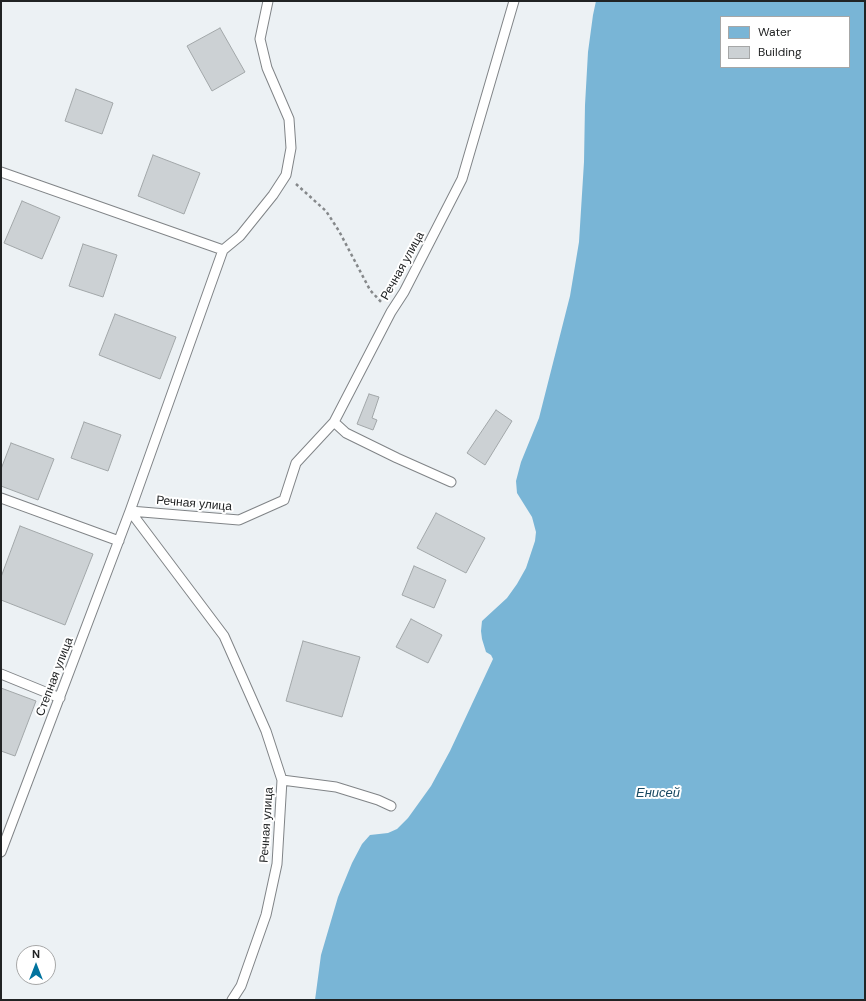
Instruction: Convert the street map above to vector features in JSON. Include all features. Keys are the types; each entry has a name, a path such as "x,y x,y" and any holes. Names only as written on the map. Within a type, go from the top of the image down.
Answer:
{"lane":[{"path":"1,172 223,250 240,236 273,196 286,175 291,148 289,119 267,68 260,40 268,1"},
{"name":"Речная улица","path":"130,511 239,520 284,500 296,463 334,422 391,312 404,292 462,179 514,1"},
{"name":"Степная улица","path":"1,852 119,541 223,250"},
{"path":"334,422 346,433 451,482"},
{"path":"1,498 119,541"},
{"name":"Речная улица","path":"130,511 224,636 266,732 282,780 277,864 266,915 241,986 232,1000"},
{"path":"1,674 60,698"},
{"path":"282,780 336,787 378,800 391,806"}],"path":[{"path":"286,175 326,210 370,290 391,312"}],"water":[{"name":"Енисей","path":"596,1 865,1 865,1000 315,1000 321,955 338,897 352,863 362,844 370,835 388,833 397,829 408,818 431,786 450,751 493,659 491,655 486,652 482,639 482,621 507,598 517,584 526,568 535,541 536,532 532,517 517,493 516,481 521,462 539,418 570,296 579,242 584,162 588,52"}],"building":[{"path":"220,28 245,72 212,91 187,46"},
{"path":"76,89 113,103 102,134 65,121"},
{"path":"153,155 200,173 184,214 138,196"},
{"path":"22,201 60,217 42,259 4,243"},
{"path":"83,244 117,255 103,297 69,286"},
{"path":"115,314 176,337 160,379 99,355"},
{"path":"369,394 379,397 372,418 377,420 373,430 357,424"},
{"path":"496,410 512,421 485,465 467,453"},
{"path":"84,422 121,435 108,471 71,458"},
{"path":"11,443 54,459 38,500 1,486 1,469"},
{"path":"436,513 485,538 466,573 417,548"},
{"path":"20,526 93,554 65,625 1,600 1,577"},
{"path":"414,566 446,580 434,608 402,595"},
{"path":"411,619 442,635 428,663 396,647"},
{"path":"303,641 360,657 342,717 286,701"},
{"path":"1,688 36,701 15,756 1,751"}]}
